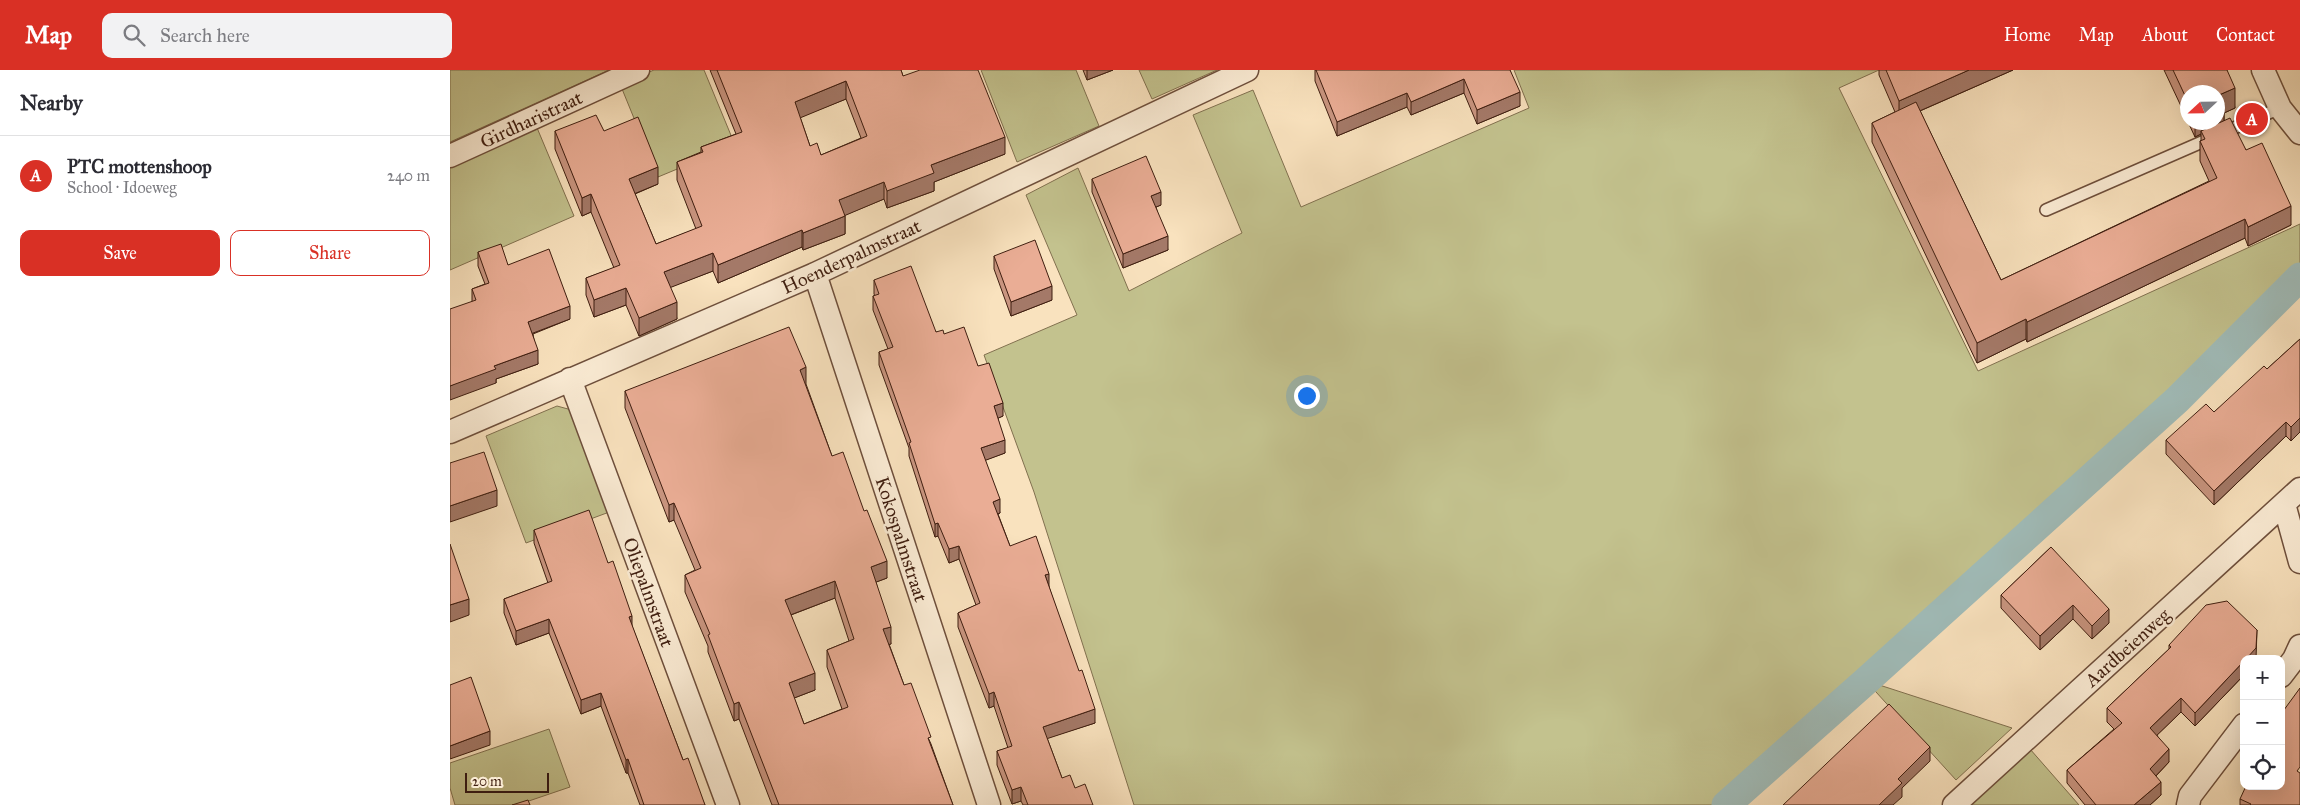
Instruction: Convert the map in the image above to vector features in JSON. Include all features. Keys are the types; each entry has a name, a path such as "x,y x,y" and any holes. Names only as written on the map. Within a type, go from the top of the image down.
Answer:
{"street":[{"name":"Girdharistraat","path":"450,156 638,70"},
{"name":"Hoenderpalmstraat","path":"450,432 570,378 816,274 1247,70"},
{"path":"2263,70 2280,108 2300,133"},
{"name":"Kokospalmstraat","path":"816,274 989,805"},
{"name":"Oliepalmstraat","path":"570,378 728,805"},
{"name":"Aardbeienweg","path":"1954,805 2300,489"},
{"path":"2284,504 2300,562"},
{"path":"2285,671 2294,659 2300,646"},
{"path":"2188,805 2190,796 2240,730"}],"lane":[{"path":"2046,210 2280,108"}],"shaded area":[{"path":"450,70 609,70 450,142"},
{"path":"654,70 704,70 735,145 658,177 620,84"},
{"path":"981,70 1076,70 1099,126 1017,162"},
{"path":"1139,70 1217,70 1152,99"},
{"path":"1514,70 1879,70 1839,88 1978,371 2300,224 2300,277 2177,400 2051,509 1867,681 2012,728 1956,780 1866,681 1726,805 1134,805 1034,492 984,355 1077,315 1026,195 1078,168 1129,291 1242,233 1193,115 1253,90 1301,207 1529,108"},
{"path":"535,123 574,216 450,270 450,159"},
{"path":"557,406 568,409 576,416 612,511 526,543 486,436"},
{"path":"549,729 570,787 517,805 455,805 450,788 450,763"},
{"path":"2030,749 2079,805 1966,805"}],"building":[{"path":"717,70 901,70 903,76 920,70 978,70 1005,137 931,165 934,173 887,191 884,182 839,200 845,216 803,233 802,230 718,265 713,253 664,272 677,302 639,318 626,288 594,300 586,278 620,265 591,194 582,198 555,131 596,115 604,131 638,117 658,167 629,179 656,244 702,226 677,162 703,152 701,147 742,132","holes":["846,81 867,136 821,155 817,143 810,146 795,102"]},
{"path":"1316,70 1510,70 1520,92 1477,110 1464,79 1411,102 1407,93 1337,122"},
{"path":"1886,70 1969,70 1899,101"},
{"path":"2173,70 2227,70 2235,88 2225,92 2225,85 2180,85"},
{"path":"1916,102 2001,280 2217,178 2200,141 2205,139 2201,131 2225,130 2225,120 2230,118 2246,150 2262,143 2291,206 2248,227 2245,219 2027,322 2026,319 1977,343 1872,123"},
{"path":"1146,156 1161,192 1151,196 1168,236 1123,254 1092,179"},
{"path":"1035,240 1052,286 1011,302 994,256"},
{"path":"501,244 508,265 549,249 570,306 528,322 538,350 494,366 496,369 450,386 450,309 476,300 472,289 489,283 478,252"},
{"path":"911,266 936,332 943,330 944,334 964,327 978,366 989,363 1003,403 994,406 1005,440 981,448 1000,499 993,502 1010,546 1036,536 1049,574 1045,575 1079,671 1082,670 1095,709 1043,727 1062,778 1070,775 1075,788 1085,784 1093,805 1028,805 1021,787 1012,790 997,751 1012,746 994,692 989,694 958,613 980,603 959,546 949,549 938,523 935,524 909,443 911,442 879,352 893,347 873,296 879,294 874,280"},
{"path":"789,327 806,367 800,370 832,456 843,452 864,511 867,510 887,561 871,567 891,627 883,629 904,685 911,683 931,737 928,738 953,805 779,805 739,702 734,704 708,635 710,634 685,575 701,568 674,503 669,505 625,391","holes":["835,581 854,639 827,650 848,707 804,724 789,683 815,673 785,600"]},
{"path":"2300,339 2300,418 2291,427 2286,422 2214,491 2166,440 2206,404 2214,412 2264,366 2267,369"},
{"path":"484,452 497,490 450,506 450,463"},
{"path":"589,510 608,563 613,561 632,616 629,617 683,760 688,758 705,805 644,805 628,759 626,760 601,693 581,700 549,619 516,631 504,599 552,581 534,530"},
{"path":"450,544 469,599 450,605"},
{"path":"2051,547 2109,609 2092,626 2073,605 2040,636 2001,595"},
{"path":"2227,601 2257,630 2256,648 2250,655 2240,655 2240,665 2195,713 2181,698 2150,728 2169,749 2150,769 2161,782 2134,805 2096,805 2067,770 2122,723 2107,708 2171,647 2169,645 2206,605"},
{"path":"471,677 490,731 450,746 450,685"},
{"path":"2300,688 2300,767 2297,771 2300,773 2300,805 2250,805 2240,799 2244,790 2285,790 2285,709"},
{"path":"1889,704 1930,747 1898,779 1902,783 1879,805 1783,805"},
{"path":"528,800 530,805 512,805"}],"waterway":[{"path":"1726,805 2177,400 2300,277"}],"place":[{"name":"PTC mottenshoop","path":"2252,119"}]}
